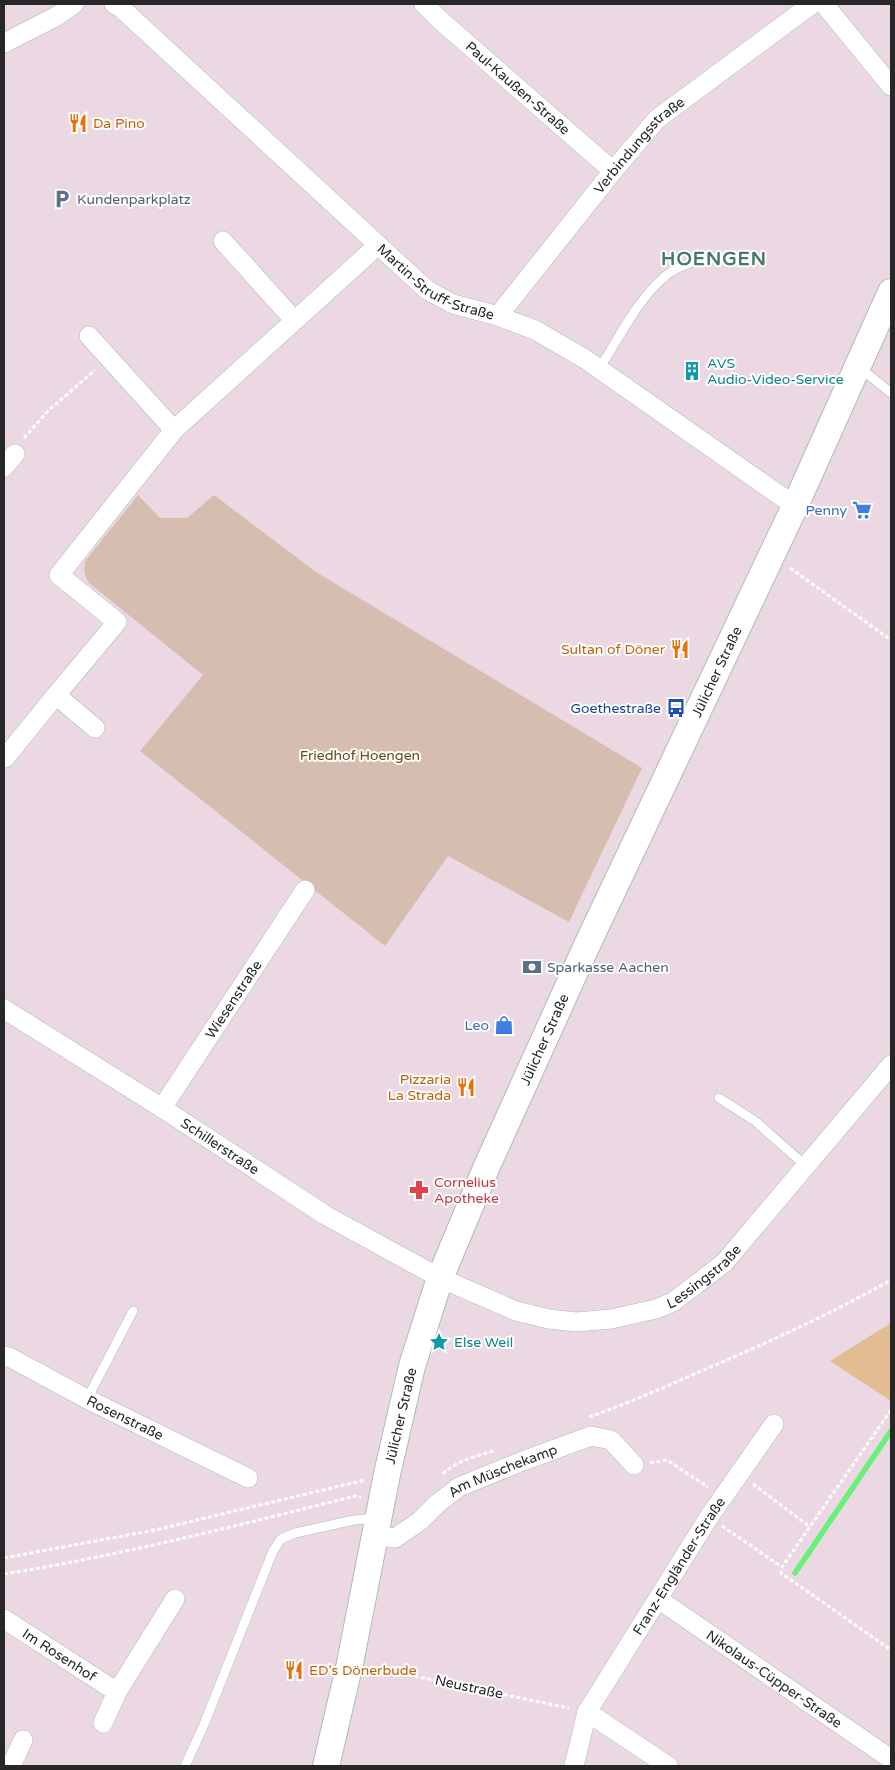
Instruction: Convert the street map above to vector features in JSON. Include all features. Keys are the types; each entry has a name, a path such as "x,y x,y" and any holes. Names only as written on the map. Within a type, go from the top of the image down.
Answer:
{"main road":[{"name":"Jülicher Straße","path":"326,1766 350,1663 386,1474 412,1366 440,1278 487,1166 587,945 795,506 891,292"}],"street":[{"path":"4,43 57,16 74,4"},
{"name":"Martin-Struff-Straße","path":"114,4 120,7 213,92 426,290 453,304 498,316 535,330 585,359 795,506"},
{"name":"Paul-Kaußen-Straße","path":"424,4 613,171"},
{"name":"Verbindungsstraße","path":"498,316 657,118 812,4"},
{"path":"824,4 891,86"},
{"path":"223,241 294,320"},
{"path":"5,758 117,622 59,575 174,430 377,246"},
{"path":"89,336 174,430"},
{"path":"56,695 95,728"},
{"name":"Wiesenstraße","path":"162,1108 305,890"},
{"name":"Schillerstraße","path":"4,1009 162,1108 325,1215 440,1278"},
{"name":"Lessingstraße","path":"440,1278 516,1311 576,1322 611,1319 656,1309 673,1302 724,1263 891,1065"},
{"name":"Rosenstraße","path":"4,1356 248,1478"},
{"name":"Franz-Engländer-Straße","path":"574,1766 588,1712 709,1517 774,1424"},
{"name":"Am Müschekamp","path":"377,1518 395,1538 420,1521 438,1503 460,1487 520,1462 592,1436 610,1440 634,1466"},
{"path":"102,1723 117,1692 175,1599"},
{"name":"Nikolaus-Cüpper-Straße","path":"658,1599 891,1758"},
{"name":"Im Rosenhof","path":"4,1619 117,1692"},
{"path":"588,1712 668,1766"},
{"path":"11,1766 23,1740"}],"lane":[{"path":"599,369 641,304 662,278 681,266 707,257"},
{"path":"857,365 891,393"},
{"path":"719,1098 755,1121 806,1166"},
{"path":"87,1399 133,1311"},
{"path":"185,1766 203,1727 273,1551 281,1539 295,1533 354,1520 377,1518"}],"path":[{"path":"9,460 17,445 48,411 108,358"},
{"path":"771,556 794,570 891,640"},
{"path":"587,1418 741,1354 842,1307 891,1280"},
{"path":"891,1410 782,1567 780,1573 891,1650"},
{"path":"438,1480 448,1469 466,1460 503,1448"},
{"path":"634,1466 667,1460 723,1497"},
{"path":"4,1558 155,1530 386,1474"},
{"path":"739,1474 810,1527"},
{"path":"4,1574 196,1536 356,1496 377,1518"},
{"path":"709,1517 782,1567"},
{"name":"Neustraße","path":"350,1663 588,1712"}],"shaded area":[{"path":"891,1323 891,1401 830,1361"}],"green space":[{"name":"Friedhof Hoengen","path":"138,495 160,518 187,518 214,495 316,572 642,768 569,922 448,856 385,946 140,751 203,675 89,583 85,575 86,560"}],"waterway":[{"path":"795,1573 891,1431"}],"place":[{"name":"Da Pino","path":"78,123"},
{"name":"Kundenparkplatz","path":"62,199"},
{"name":"AVS Audio-Video-Service","path":"692,371"},
{"name":"Penny","path":"862,510"},
{"name":"Sultan of Döner","path":"680,649"},
{"name":"Goethestraße","path":"676,708"},
{"name":"Sparkasse Aachen","path":"532,967"},
{"name":"Leo","path":"504,1025"},
{"name":"Pizzaria La Strada","path":"466,1087"},
{"name":"Cornelius Apotheke","path":"419,1190"},
{"name":"Else Weil","path":"439,1342"},
{"name":"ED's Dönerbude","path":"294,1670"}],"district":[{"name":"HOENGEN","path":"714,259"}]}
